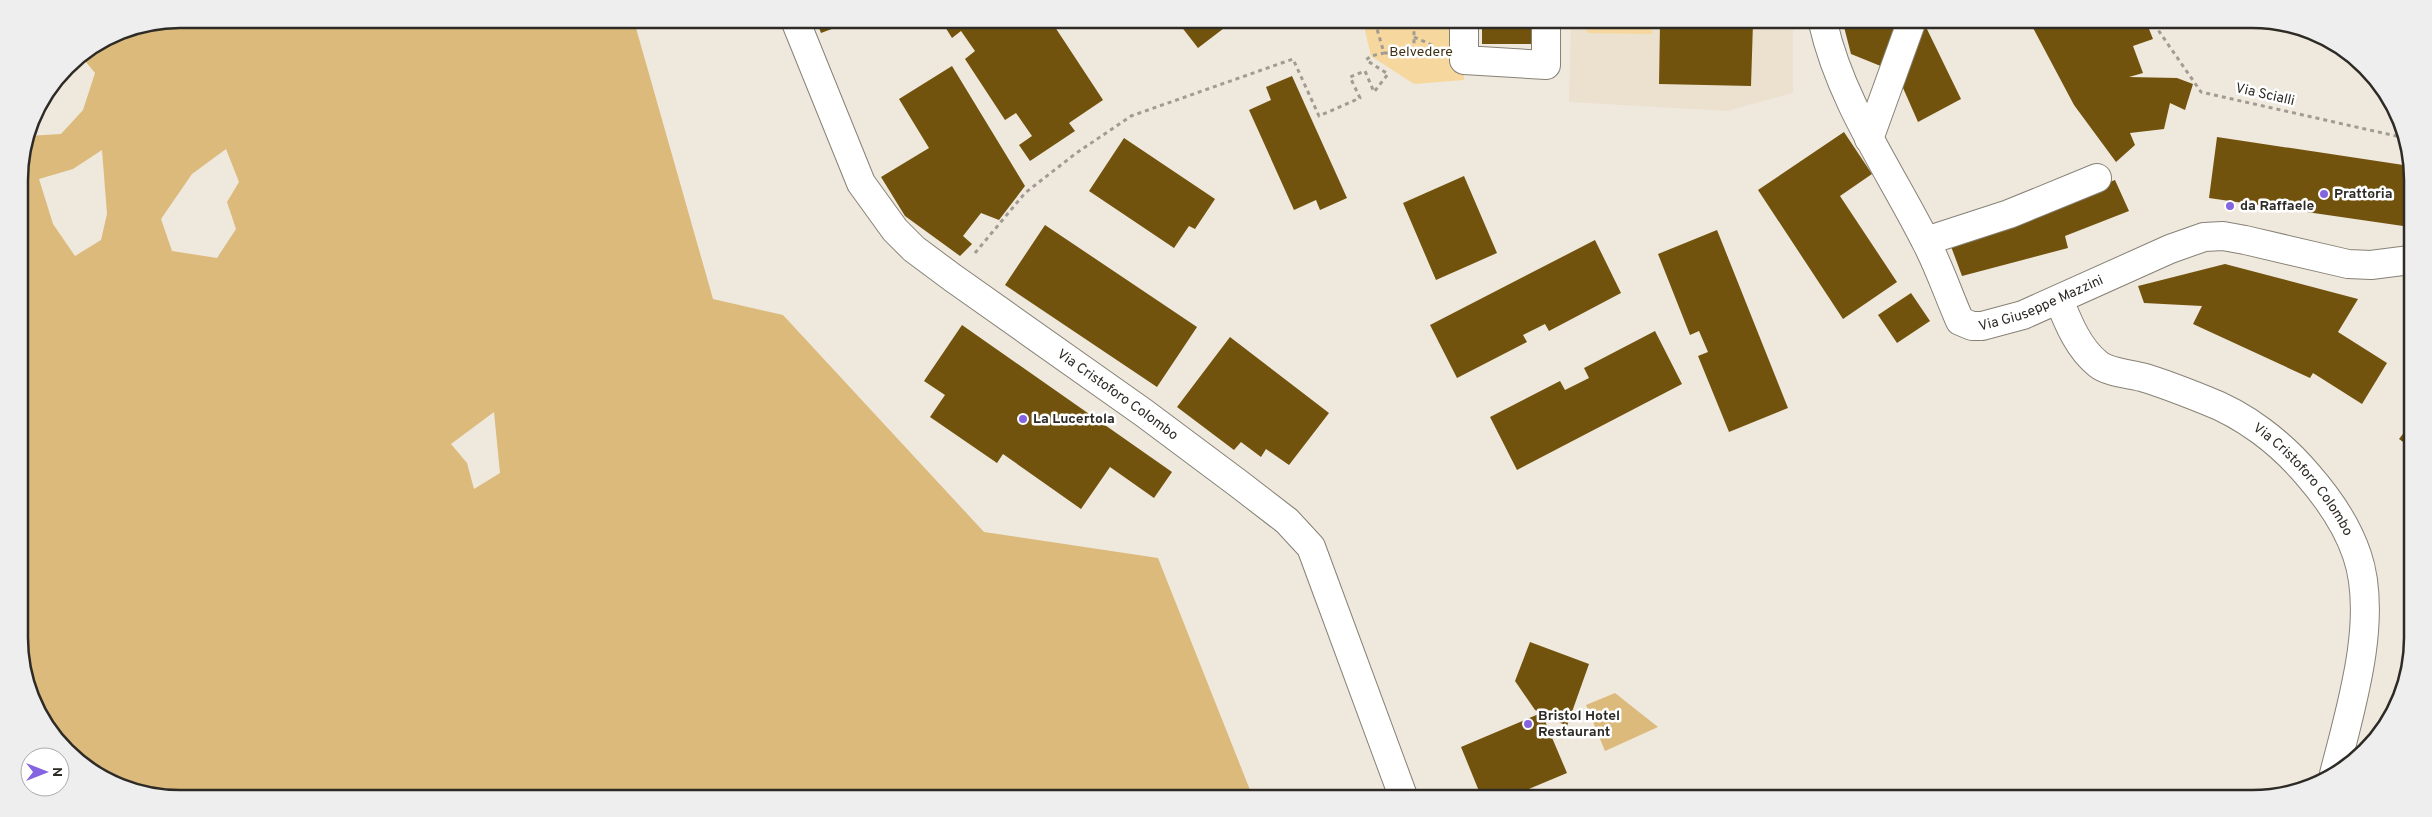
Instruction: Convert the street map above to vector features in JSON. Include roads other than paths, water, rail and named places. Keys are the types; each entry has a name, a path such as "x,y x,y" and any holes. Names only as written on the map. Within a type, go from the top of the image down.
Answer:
{"street":[{"name":"Via Cristoforo Colombo","path":"798,28 861,182 895,230 914,249 1224,472 1287,521 1311,547 1401,789"},
{"path":"1464,28 1464,60 1546,65 1546,28"},
{"name":"Via Giuseppe Mazzini","path":"1825,28 1830,52 1869,139 1926,241 1960,321 1972,326 1982,326 2023,315 2170,249 2204,237 2223,236 2245,240 2348,264 2371,265 2404,261"},
{"path":"1869,139 1909,28"},
{"path":"1926,241 2009,214 2097,178"},
{"name":"Via Cristoforo Colombo","path":"2059,300 2069,325 2084,349 2099,365 2146,378 2208,401 2260,429 2291,455 2337,513 2357,556 2363,594 2363,638 2356,690 2337,764"}],"place":[{"name":"Prattoria","path":"2324,194"},
{"name":"da Raffaele","path":"2230,206"},
{"name":"La Lucertola","path":"1023,419"},
{"name":"Bristol Hotel Restaurant","path":"1528,724"}],"park label":[{"name":"Belvedere","path":"1421,52"}]}
